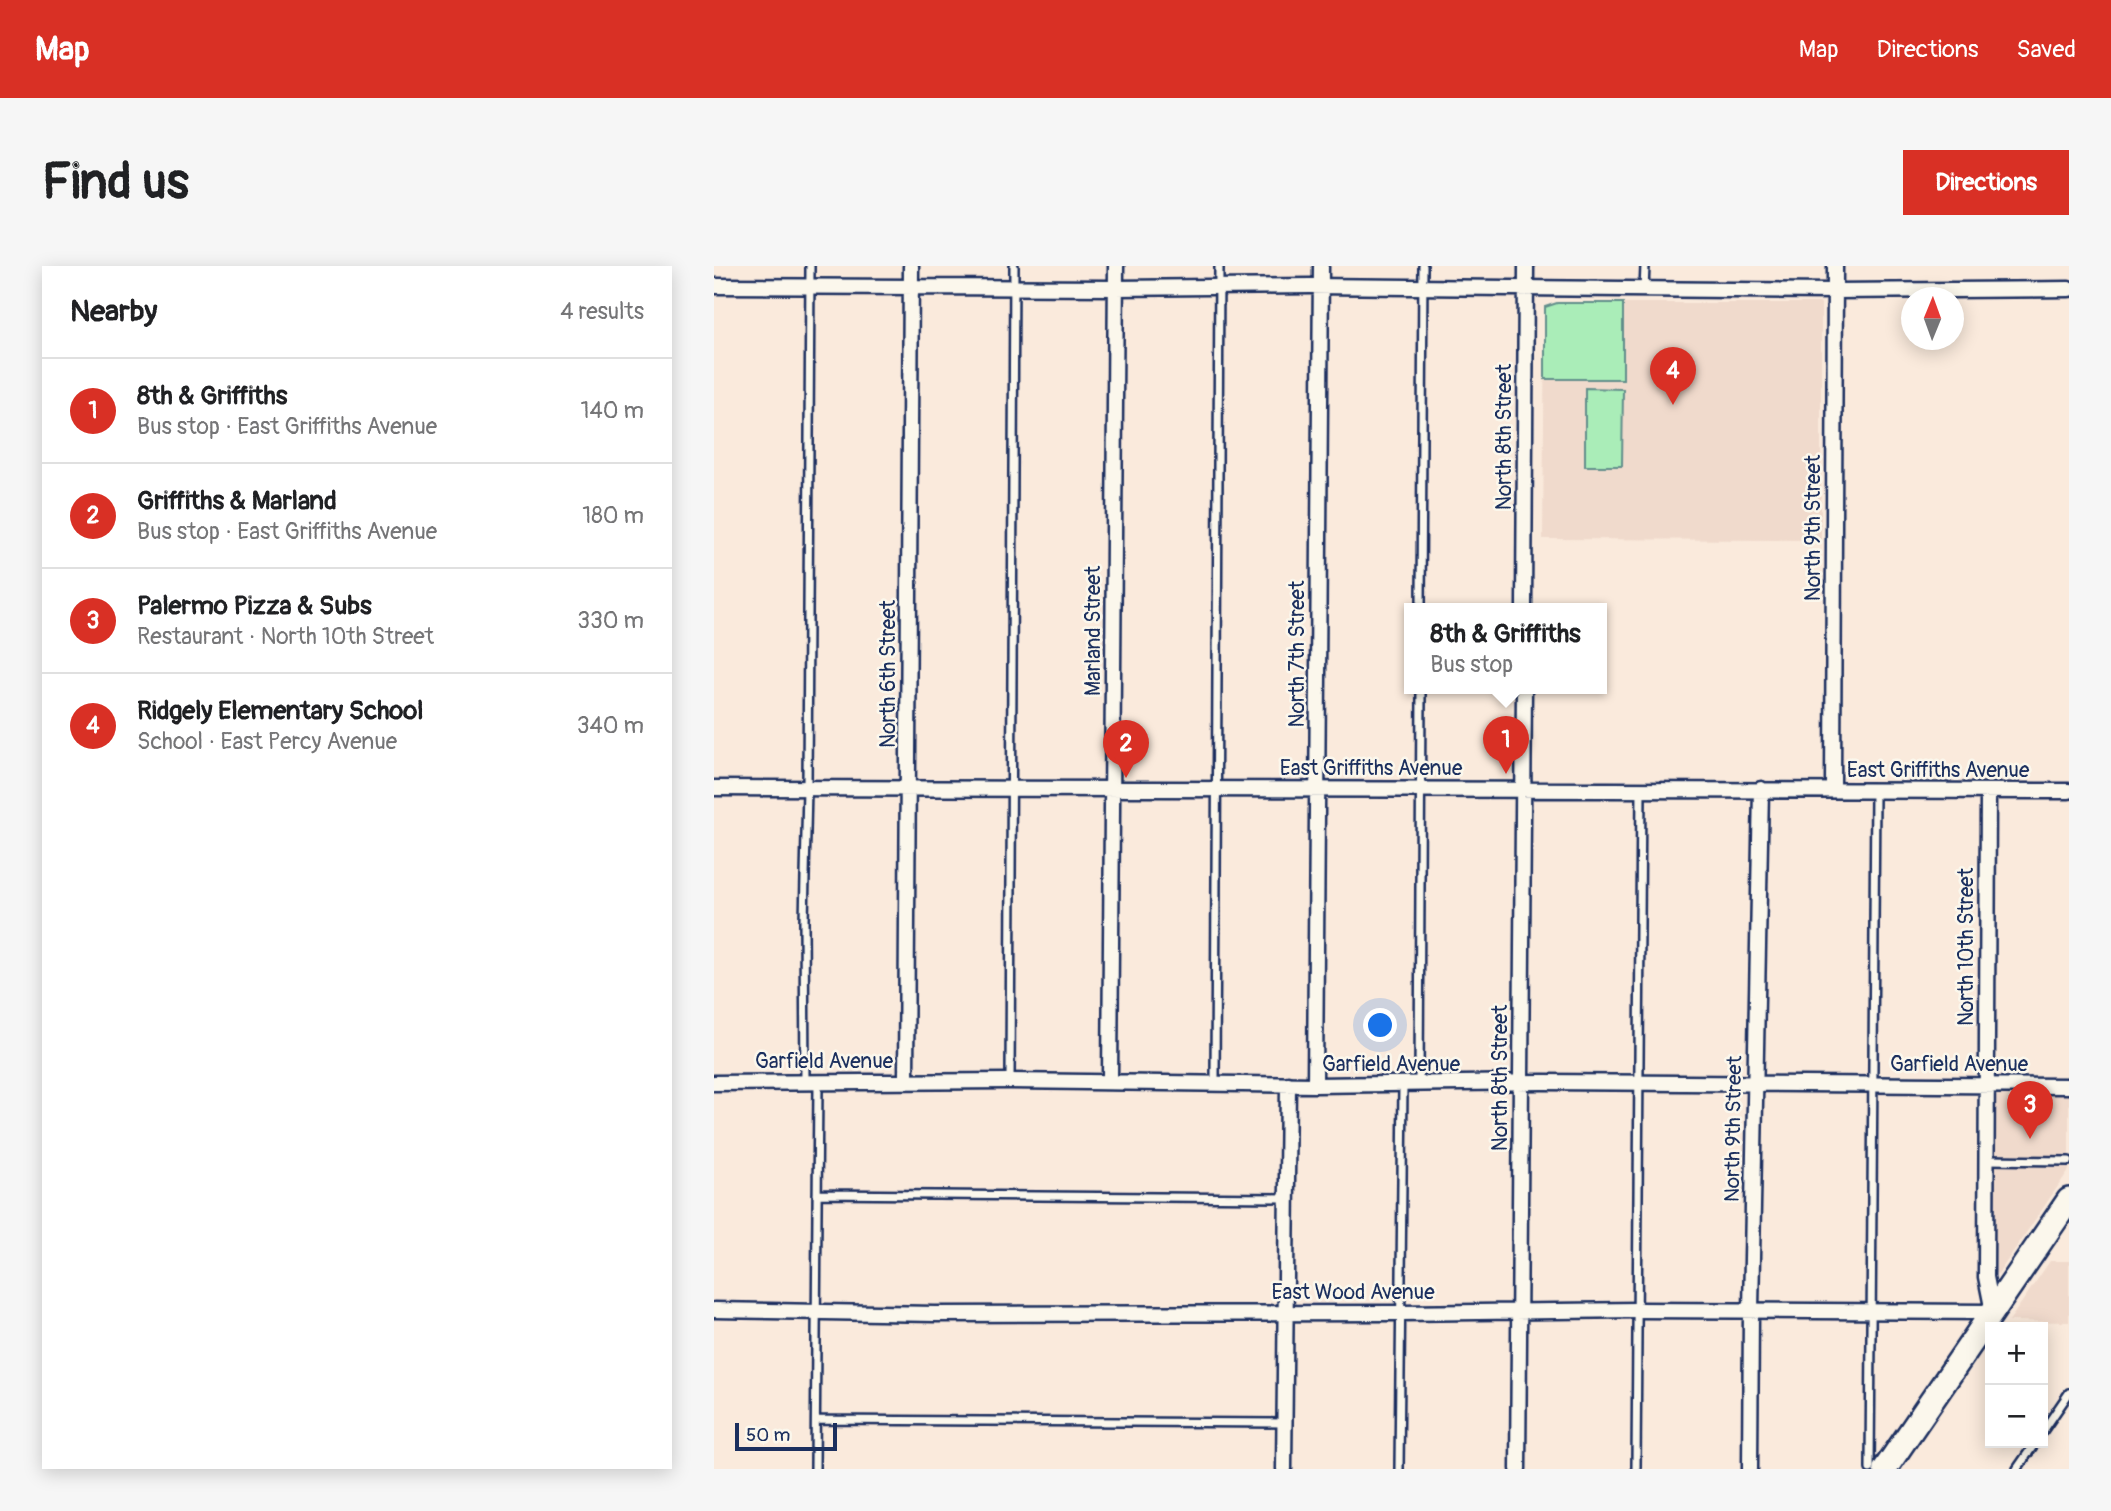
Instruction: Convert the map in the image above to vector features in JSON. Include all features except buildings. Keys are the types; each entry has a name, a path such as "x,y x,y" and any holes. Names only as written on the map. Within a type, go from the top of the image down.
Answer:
{"main road":[{"path":"1885,1469 2069,1200"}],"street":[{"name":"North 6th Street","path":"906,1081 911,266"},
{"name":"Marland Street","path":"1110,1081 1116,266"},
{"name":"North 7th Street","path":"1315,1085 1321,266"},
{"name":"North 8th Street","path":"1524,603 1526,266"},
{"name":"North 9th Street","path":"1833,790 1835,266"},
{"path":"714,286 1321,286 1835,291 2069,289"},
{"name":"North 8th Street","path":"1518,1469 1524,694"},
{"name":"East Griffiths Avenue","path":"714,788 2069,791"},
{"name":"North 9th Street","path":"1750,1469 1761,789"},
{"name":"North 10th Street","path":"1988,792 1986,1277 1993,1312"},
{"name":"Garfield Avenue","path":"714,1083 1110,1081 1315,1085 1639,1083 2069,1086"},
{"path":"1284,1469 1288,1084"},
{"name":"East Wood Avenue","path":"714,1310 935,1314 1637,1310 1993,1312"}],"lane":[{"path":"810,266 804,921 817,1194 815,1469"},
{"path":"1010,1081 1014,266"},
{"path":"1215,1082 1219,266"},
{"path":"1420,603 1423,266"},
{"path":"1644,266 1644,290"},
{"path":"1419,1085 1421,694"},
{"path":"1636,1469 1641,789"},
{"path":"1870,1469 1875,791"},
{"path":"1399,1469 1403,1085"},
{"path":"1987,1160 2069,1161"},
{"path":"817,1194 1285,1198"},
{"path":"2048,1424 2069,1393"},
{"path":"816,1420 1285,1423"},
{"path":"2017,1469 2032,1448"}],"shaded area":[{"path":"1557,303 1821,303 1821,540 1543,539 1545,307"},
{"path":"1995,1092 2069,1093 2069,1170 1998,1274 1995,1273"},
{"path":"2050,1261 2069,1261 2069,1322 2009,1321"}],"green space":[{"path":"1557,303 1623,303 1623,379 1545,379 1545,307"},
{"path":"1585,388 1623,389 1622,466 1585,466"}],"place":[{"name":"Ridgely Elementary School","path":"1673,405"},
{"name":"8th & Griffiths","path":"1506,774"},
{"name":"Griffiths & Marland","path":"1126,778"},
{"name":"Palermo Pizza & Subs","path":"2030,1139"}]}
